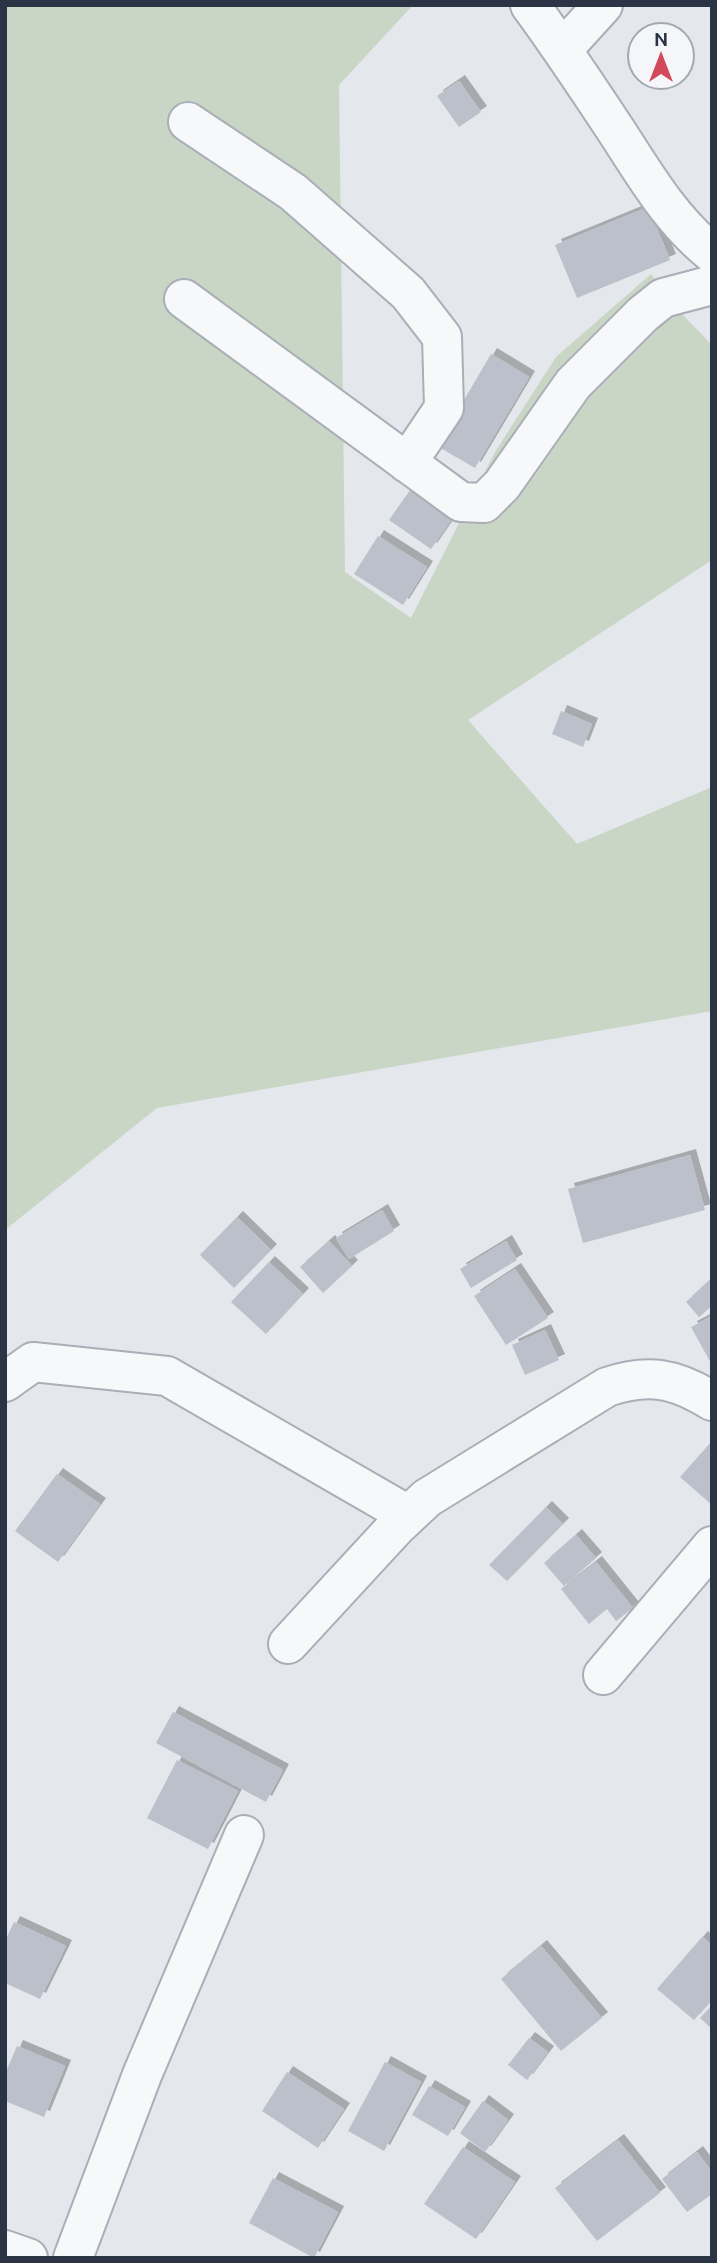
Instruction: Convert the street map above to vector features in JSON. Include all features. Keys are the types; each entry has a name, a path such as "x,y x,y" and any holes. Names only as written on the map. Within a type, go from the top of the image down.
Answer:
{"street":[{"path":"530,5 563,49 657,194 691,237 712,253"},
{"path":"563,49 603,5"},
{"path":"188,122 293,192 408,293 442,337 444,408 407,463"},
{"path":"184,299 461,502 484,503 502,485 573,384 643,314 663,298 712,285"},
{"path":"5,1382 33,1362 167,1376 408,1515"},
{"path":"288,1644 427,1498 607,1387 633,1378 660,1379 688,1386 712,1401"},
{"path":"603,1675 712,1546"},
{"path":"73,2258 142,2075 244,1835"},
{"path":"5,2250 28,2258"}],"green space":[{"path":"5,5 413,5 339,85 345,572 411,618 495,452 556,357 651,274 680,312 712,345 712,560 468,720 577,844 712,787 712,1011 157,1108 5,1230"}],"building":[{"path":"459,81 481,112 459,127 437,96"},
{"path":"648,207 670,260 577,298 555,245"},
{"path":"491,354 529,377 475,468 437,446"},
{"path":"415,483 457,512 431,549 389,520"},
{"path":"378,536 427,567 403,605 354,574"},
{"path":"561,711 592,724 583,747 552,734"},
{"path":"690,1155 705,1210 583,1243 568,1189"},
{"path":"382,1210 394,1231 349,1259 336,1238"},
{"path":"237,1217 271,1250 234,1288 200,1255"},
{"path":"329,1241 352,1266 323,1293 300,1267"},
{"path":"506,1241 517,1260 471,1288 460,1269"},
{"path":"269,1262 303,1294 266,1334 231,1302"},
{"path":"515,1269 548,1318 506,1345 474,1296"},
{"path":"712,1278 712,1306 699,1317 686,1302"},
{"path":"712,1316 712,1365 691,1327"},
{"path":"545,1330 559,1360 525,1375 512,1345"},
{"path":"712,1441 712,1505 680,1477"},
{"path":"57,1474 100,1504 58,1562 15,1531"},
{"path":"546,1507 563,1524 507,1581 489,1565"},
{"path":"576,1535 596,1558 564,1586 544,1563"},
{"path":"596,1562 633,1608 616,1621 607,1609 589,1624 561,1589"},
{"path":"173,1712 283,1770 266,1802 156,1743"},
{"path":"177,1760 238,1791 208,1849 147,1818"},
{"path":"14,1922 66,1946 40,1999 5,1983 5,1941"},
{"path":"702,1937 712,1945 712,1999 694,2020 657,1989"},
{"path":"541,1946 602,2018 561,2051 501,1979"},
{"path":"712,2005 712,2029 700,2018"},
{"path":"529,2038 548,2052 527,2080 508,2065"},
{"path":"17,2046 65,2066 44,2117 5,2101 5,2074"},
{"path":"385,2062 421,2082 384,2151 348,2131"},
{"path":"287,2072 344,2109 318,2148 262,2111"},
{"path":"429,2086 465,2107 448,2136 412,2115"},
{"path":"483,2101 508,2120 485,2152 460,2133"},
{"path":"618,2140 660,2193 597,2241 555,2188"},
{"path":"463,2147 515,2182 476,2239 424,2204"},
{"path":"697,2152 712,2172 712,2194 687,2212 662,2179"},
{"path":"273,2178 338,2212 314,2258 249,2223"}]}
